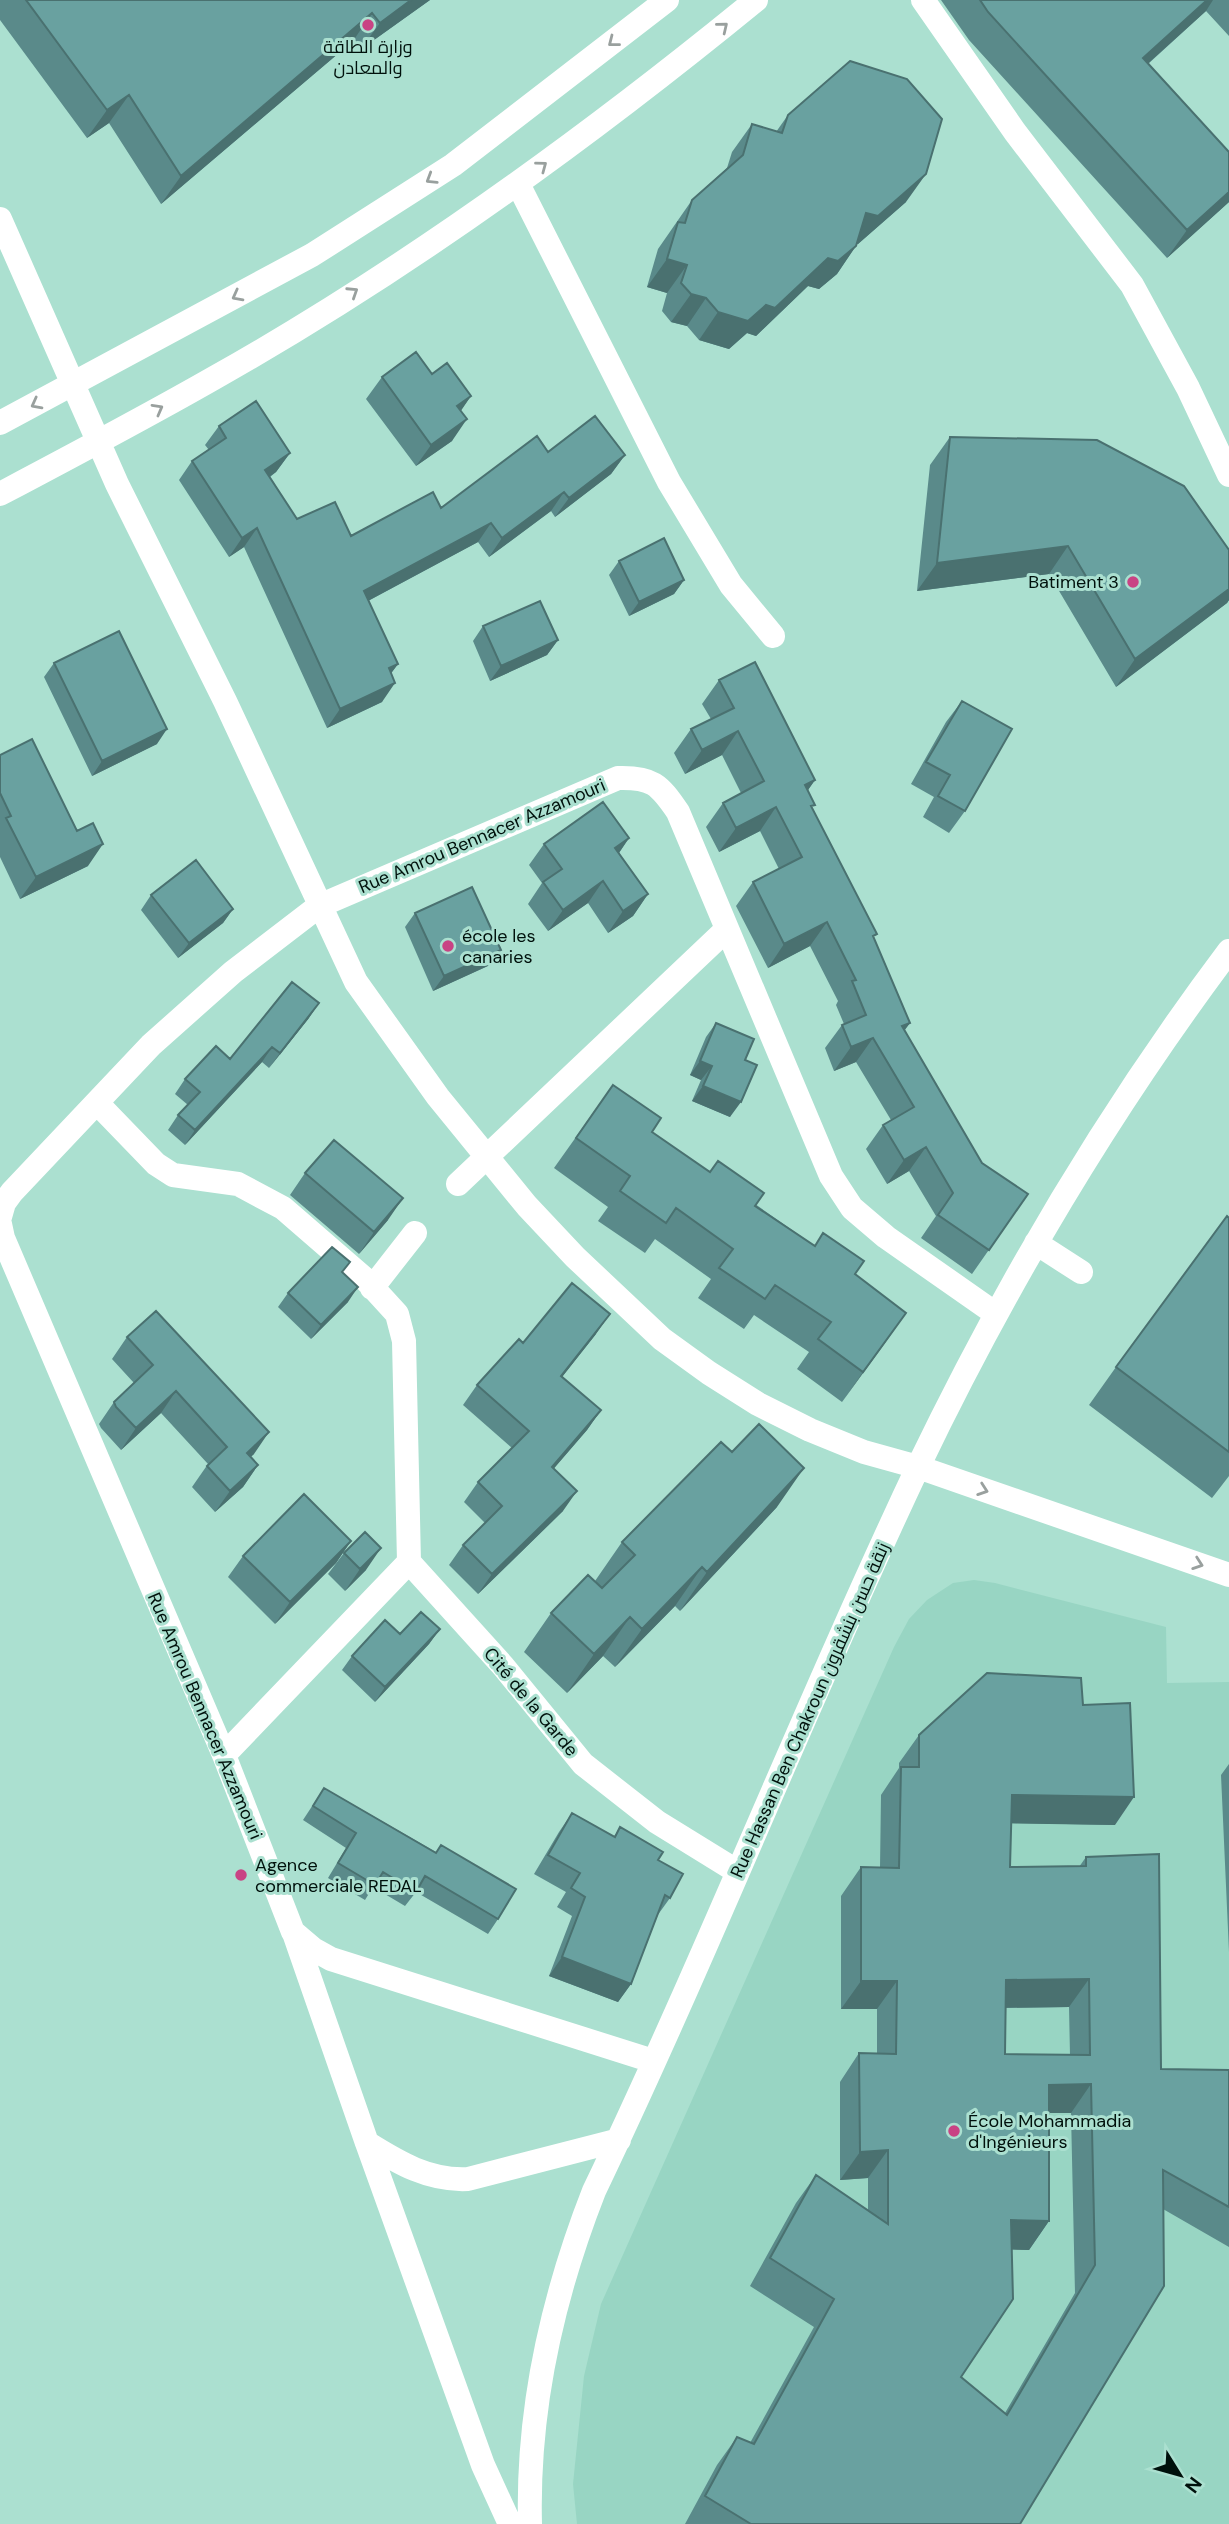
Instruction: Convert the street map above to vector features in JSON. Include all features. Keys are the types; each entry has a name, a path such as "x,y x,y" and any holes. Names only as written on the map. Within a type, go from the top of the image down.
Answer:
{"street":[{"path":"0,423 293,266 453,165 667,0"},
{"path":"0,494 216,377 336,304 518,184 756,0"},
{"path":"923,0 1015,132 1132,285 1182,377 1229,475"},
{"path":"518,184 669,482 731,585 773,636"},
{"path":"0,219 71,385 225,701 356,982 381,1021 486,1157 593,1274 662,1339 709,1373 810,1430 864,1452 918,1467 1229,1575"},
{"name":"Rue Amrou Bennacer Azzamouri","path":"0,1217 4,1203 12,1192 99,1104 151,1045 233,972 320,906 618,778 642,778 662,789 678,811 831,1176 852,1208 887,1237 996,1314"},
{"path":"458,1184 726,930"},
{"name":"Rue Hassan Ben Chakroun زنقة حسن بنشقرون","path":"530,2524 535,2409 554,2309 573,2244 653,2062 918,1467 996,1314 1036,1243 1125,1099 1229,951"},
{"path":"99,1104 156,1164 173,1175 239,1184 284,1208 397,1314 404,1341 409,1562 224,1755"},
{"name":"Rue Amrou Bennacer Azzamouri","path":"0,1224 3,1238 224,1755 293,1932 483,2465 510,2524"},
{"path":"372,1288 415,1233"},
{"path":"1036,1243 1081,1272"},
{"name":"Cité de la Garde","path":"409,1562 503,1666 583,1764 657,1822 738,1872"},
{"path":"293,1932 313,1949 331,1959 653,2062"},
{"path":"367,2143 399,2163 445,2180 491,2175 619,2140"}],"shaded area":[{"name":"École Mohammadia d'Ingénieurs","path":"974,1580 1166,1627 1167,1683 1229,1682 1229,2524 577,2524 573,2484 584,2376 601,2304 894,1647 909,1619 927,1600 953,1583"}],"building":[{"path":"26,0 411,0 380,23 372,13 181,176 129,95 107,110"},
{"path":"980,0 1207,0 1143,58 1229,152 1229,192 1187,230"},
{"path":"850,61 907,79 942,119 926,174 878,216 866,213 856,246 838,261 828,258 775,308 766,305 748,321 718,312 706,298 691,294 681,283 687,265 667,259 678,222 685,223 692,200 743,155 752,124 782,133 788,115"},
{"path":"416,352 432,374 447,363 471,396 457,406 467,419 431,445 382,377"},
{"path":"256,401 290,453 265,470 297,519 335,502 351,536 433,492 441,508 537,436 548,452 595,416 625,455 569,498 564,492 502,538 491,523 364,591 398,664 389,668 395,683 340,709 257,528 242,538 192,461 226,438 219,426"},
{"name":"Batiment 3","path":"950,437 1097,440 1184,486 1229,550 1229,589 1135,659 1068,546 937,563"},
{"path":"664,538 684,580 639,602 619,561"},
{"path":"540,601 558,640 501,666 483,626"},
{"path":"119,631 167,729 102,761 54,663"},
{"path":"755,662 815,780 805,785 815,805 811,806 877,934 873,936 910,1023 902,1026 982,1163 1028,1194 989,1250 938,1215 953,1193 926,1147 904,1160 883,1125 914,1107 873,1038 851,1047 842,1025 866,1015 852,981 856,980 827,922 784,944 753,882 802,857 776,807 736,828 723,803 764,781 738,731 702,750 691,729 734,708 719,680"},
{"path":"962,701 1012,729 965,811 938,796 950,775 926,762"},
{"path":"32,739 77,831 93,823 103,844 36,877 6,818 11,816 0,793 0,755"},
{"path":"603,802 629,838 615,848 648,894 623,911 603,881 563,910 543,882 562,869 544,844"},
{"path":"196,860 233,909 189,943 151,895"},
{"name":"école les canaries","path":"472,887 501,950 444,976 415,913"},
{"path":"292,982 319,1003 280,1053 272,1047 195,1130 178,1115 200,1092 185,1079 216,1046 230,1059"},
{"path":"716,1023 754,1039 745,1060 757,1065 741,1102 703,1086 712,1066 700,1061"},
{"path":"613,1085 661,1118 652,1132 710,1172 718,1161 764,1193 755,1206 815,1246 823,1233 864,1261 855,1274 906,1313 863,1372 818,1339 831,1322 775,1285 765,1299 719,1268 733,1249 676,1208 666,1223 620,1191 630,1176 576,1138"},
{"path":"334,1140 403,1198 374,1232 305,1173"},
{"path":"1227,1216 1229,1218 1229,1452 1116,1367"},
{"path":"332,1247 350,1262 342,1272 358,1287 321,1325 288,1293"},
{"path":"572,1283 610,1314 561,1376 601,1410 552,1467 577,1491 492,1574 463,1545 502,1506 478,1482 529,1431 477,1385 519,1339 523,1343"},
{"path":"156,1311 269,1432 247,1453 258,1465 230,1491 207,1466 227,1447 176,1391 136,1428 116,1407 114,1402 153,1365 127,1337"},
{"path":"759,1424 804,1468 707,1572 702,1567 642,1629 630,1617 594,1654 551,1613 588,1575 602,1588 635,1555 622,1542 721,1442 732,1452"},
{"path":"304,1494 351,1541 290,1602 243,1556"},
{"path":"365,1532 381,1548 360,1569 344,1553"},
{"path":"421,1612 440,1629 385,1687 352,1656 385,1620 400,1634"},
{"path":"987,1673 1081,1678 1083,1705 1130,1703 1134,1797 1012,1795 1010,1867 1086,1866 1086,1857 1159,1854 1161,2069 1229,2070 1229,2207 1163,2170 1164,2286 1020,2524 751,2524 705,2496 737,2437 754,2444 834,2299 770,2258 816,2175 888,2224 888,2150 860,2152 859,2053 896,2054 897,1981 861,1981 861,1867 899,1868 901,1767 919,1767 919,1735","holes":["1089,1979 1090,2055 1005,2054 1006,1980","1091,2084 1095,2265 1007,2415 961,2377 1013,2299 1011,2220 1049,2221 1049,2085"]},
{"path":"324,1788 436,1853 441,1845 516,1889 498,1919 425,1876 416,1892 383,1872 375,1885 338,1863 356,1833 313,1806"},
{"path":"572,1813 615,1837 620,1827 663,1852 658,1860 683,1874 670,1898 665,1895 631,1984 562,1957 585,1897 571,1888 580,1873 548,1855"}],"place":[{"name":"وزارة الطاقة والمعادن","path":"368,25"},
{"name":"Batiment 3","path":"1133,582"},
{"name":"école les canaries","path":"448,946"},
{"name":"Agence commerciale REDAL","path":"241,1875"},
{"name":"École Mohammadia d'Ingénieurs","path":"954,2131"}]}
